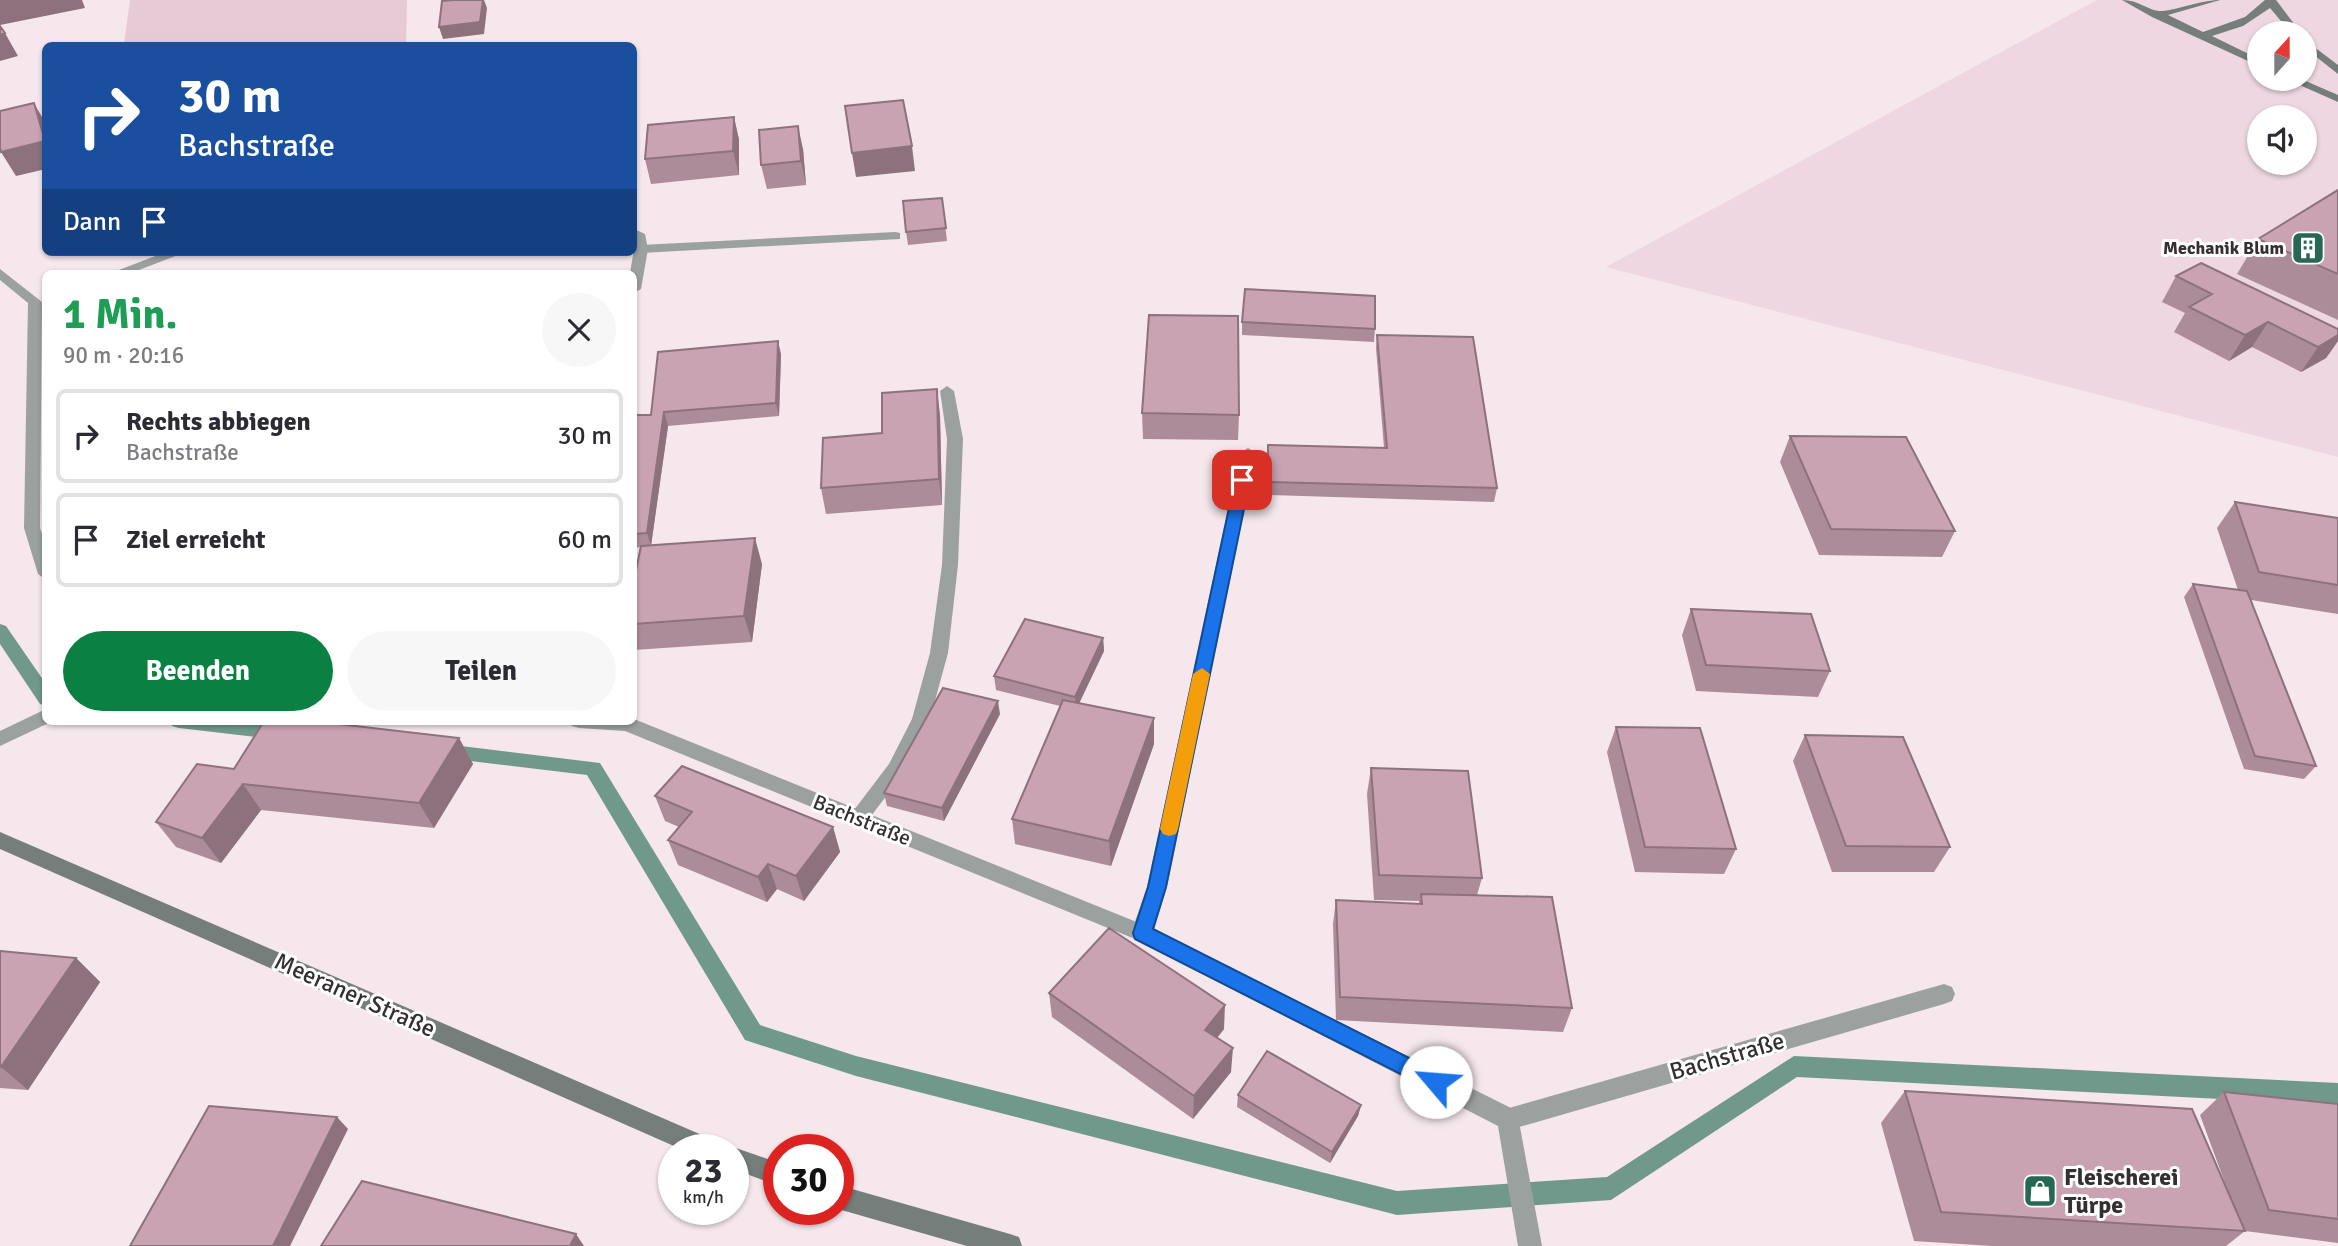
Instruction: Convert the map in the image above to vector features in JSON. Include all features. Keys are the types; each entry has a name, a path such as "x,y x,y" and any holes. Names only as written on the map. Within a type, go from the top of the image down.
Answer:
{"street":[{"path":"2127,0 2247,57"},
{"path":"2156,15 2215,0"},
{"path":"2201,36 2252,17 2271,1 2287,21"},
{"path":"2317,53 2338,71"},
{"path":"2317,90 2338,99"},
{"path":"637,234 641,249 637,272"},
{"path":"641,249 895,236"},
{"path":"127,270 167,256"},
{"path":"0,274 40,301 32,528 42,562"},
{"path":"858,818 896,769 911,739 920,719 939,653 950,565 955,439 947,391"},
{"path":"1142,933 1157,887 1248,453"},
{"path":"0,738 42,718"},
{"name":"Bachstraße","path":"629,725 1142,933 1509,1119 1944,994"},
{"name":"Meeraner Straße","path":"0,840 673,1134"},
{"path":"1509,1119 1530,1246"},
{"path":"854,1202 1010,1246"}],"shaded area":[{"path":"130,0 407,0 406,42 124,42"},
{"path":"2097,0 2338,0 2338,457 1606,267"}],"building":[{"path":"483,0 480,22 439,27 442,1"},
{"path":"903,100 912,146 852,153 845,106"},
{"path":"34,103 42,131 42,142 1,152 0,111"},
{"path":"734,117 733,151 645,159 648,125"},
{"path":"798,126 801,161 761,165 759,130"},
{"path":"2338,190 2338,274 2258,239"},
{"path":"942,198 946,228 906,232 903,201"},
{"path":"2201,263 2338,329 2338,335 2318,347 2268,322 2245,335 2189,307 2212,294 2176,276"},
{"path":"1245,289 1375,296 1375,329 1242,322"},
{"path":"1149,315 1238,316 1239,415 1142,413"},
{"path":"1377,335 1473,337 1497,488 1268,482 1268,445 1387,448"},
{"path":"778,341 776,403 664,412 647,533 637,534 637,415 651,415 658,352"},
{"path":"937,389 939,479 821,488 823,438 882,433 882,393"},
{"path":"1790,436 1906,437 1955,531 1831,529"},
{"path":"2235,502 2338,518 2338,585 2259,572"},
{"path":"755,538 744,616 637,624 637,565 641,546"},
{"path":"2193,584 2247,591 2316,766 2255,756"},
{"path":"1691,609 1811,614 1830,671 1706,665"},
{"path":"1025,619 1103,638 1075,697 994,676"},
{"path":"943,688 998,701 942,808 884,793"},
{"path":"1063,700 1154,718 1109,841 1012,819"},
{"path":"262,725 347,725 459,738 419,803 243,784 202,838 156,822 197,764 234,769"},
{"path":"1616,727 1700,728 1736,849 1645,847"},
{"path":"1805,735 1903,737 1950,847 1846,846"},
{"path":"682,766 833,827 796,876 768,864 758,877 668,840 692,812 655,796"},
{"path":"1371,768 1468,771 1482,878 1379,875"},
{"path":"1421,894 1552,897 1572,1008 1340,997 1336,900 1422,904"},
{"path":"1109,928 1225,1005 1205,1030 1233,1048 1194,1096 1049,993"},
{"path":"0,951 76,958 1,1067 0,1067"},
{"path":"1267,1051 1361,1105 1332,1152 1238,1095"},
{"name":"Fleischerei Türpe","path":"1905,1091 2192,1109 2245,1231 1941,1212"},
{"path":"2224,1092 2338,1104 2338,1219 2269,1210"},
{"path":"209,1106 337,1117 273,1246 130,1246"},
{"path":"362,1181 576,1234 570,1246 321,1246"}],"waterway":[{"path":"0,630 42,693"},
{"path":"213,725 282,733"},
{"path":"445,751 593,768 753,1033 856,1066 1397,1203 1611,1188 1794,1066 2338,1094"}],"slow traffic":[{"path":"1169,829 1202,674"}],"place":[{"name":"Mechanik Blum","path":"2308,248"},
{"name":"Fleischerei Türpe","path":"2040,1191"}],"route":[{"path":"1242,480 1157,887 1142,933 1436,1082"}]}
